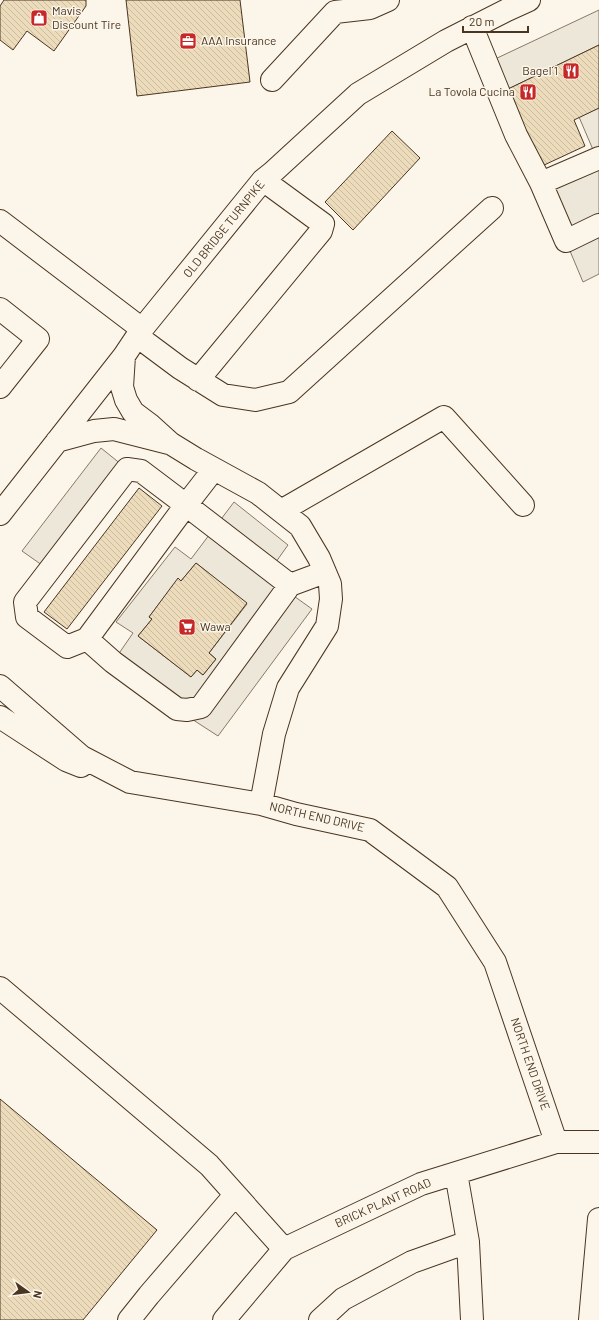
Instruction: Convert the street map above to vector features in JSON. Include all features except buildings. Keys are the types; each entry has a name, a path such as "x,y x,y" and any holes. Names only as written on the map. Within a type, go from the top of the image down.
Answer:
{"main road":[{"path":"272,80 335,12 370,8 388,0"},
{"name":"OLD BRIDGE TURNPIKE","path":"0,514 124,356 139,333 263,180 358,94 472,27 493,8 529,0"},
{"path":"472,27 516,135 541,183 566,241 599,225"},
{"path":"541,183 599,158"},
{"path":"198,380 321,231 323,224 263,180"},
{"path":"0,221 180,368 223,395 255,400 289,392 492,208"},
{"path":"0,309 38,339 0,387"},
{"path":"124,356 122,387 126,400 133,412 170,443 258,493 300,526 319,558 330,584 331,599 327,626 288,688 274,734 261,804"},
{"path":"281,511 444,417 523,506"},
{"path":"57,441 94,431 114,429 170,443"},
{"path":"214,469 186,505 87,639 67,647 27,617 25,602 127,469 141,471 186,505 290,585"},
{"path":"87,639 107,657 177,709 187,710 201,707 290,585 325,572"},
{"name":"NORTH END DRIVE","path":"0,686 82,757 130,782"},
{"name":"NORTH END DRIVE","path":"0,717 66,760 97,773 130,782 261,804 296,814 370,830 447,887 495,962 556,1142"},
{"path":"0,988 209,1165 284,1250"},
{"name":"BRICK PLANT ROAD","path":"224,1320 284,1250 421,1184 556,1142 599,1142"},
{"path":"456,1173 468,1242 472,1320"},
{"path":"129,1320 235,1195"},
{"path":"590,1320 599,1219"},
{"path":"320,1320 343,1299 412,1262 468,1242"}],"shaded area":[{"path":"599,10 599,45 506,90 493,60"},
{"path":"599,108 599,274 583,282 544,189 597,159 579,117"},
{"path":"101,448 127,469 49,570 22,551"},
{"path":"234,502 288,545 266,576 312,609 218,736 167,703 113,662 133,633 116,622 175,547 191,559","holes":["196,563 247,604 209,653 216,659 203,675 197,670 191,677 138,636 152,619 149,617 178,579 181,581"]}],"place":[{"name":"Mavis Discount Tire","path":"39,18"},
{"name":"AAA Insurance","path":"188,41"},
{"name":"Bagel 1","path":"571,71"},
{"name":"La Tovola Cucina","path":"528,92"},
{"name":"Wawa","path":"187,627"}]}
